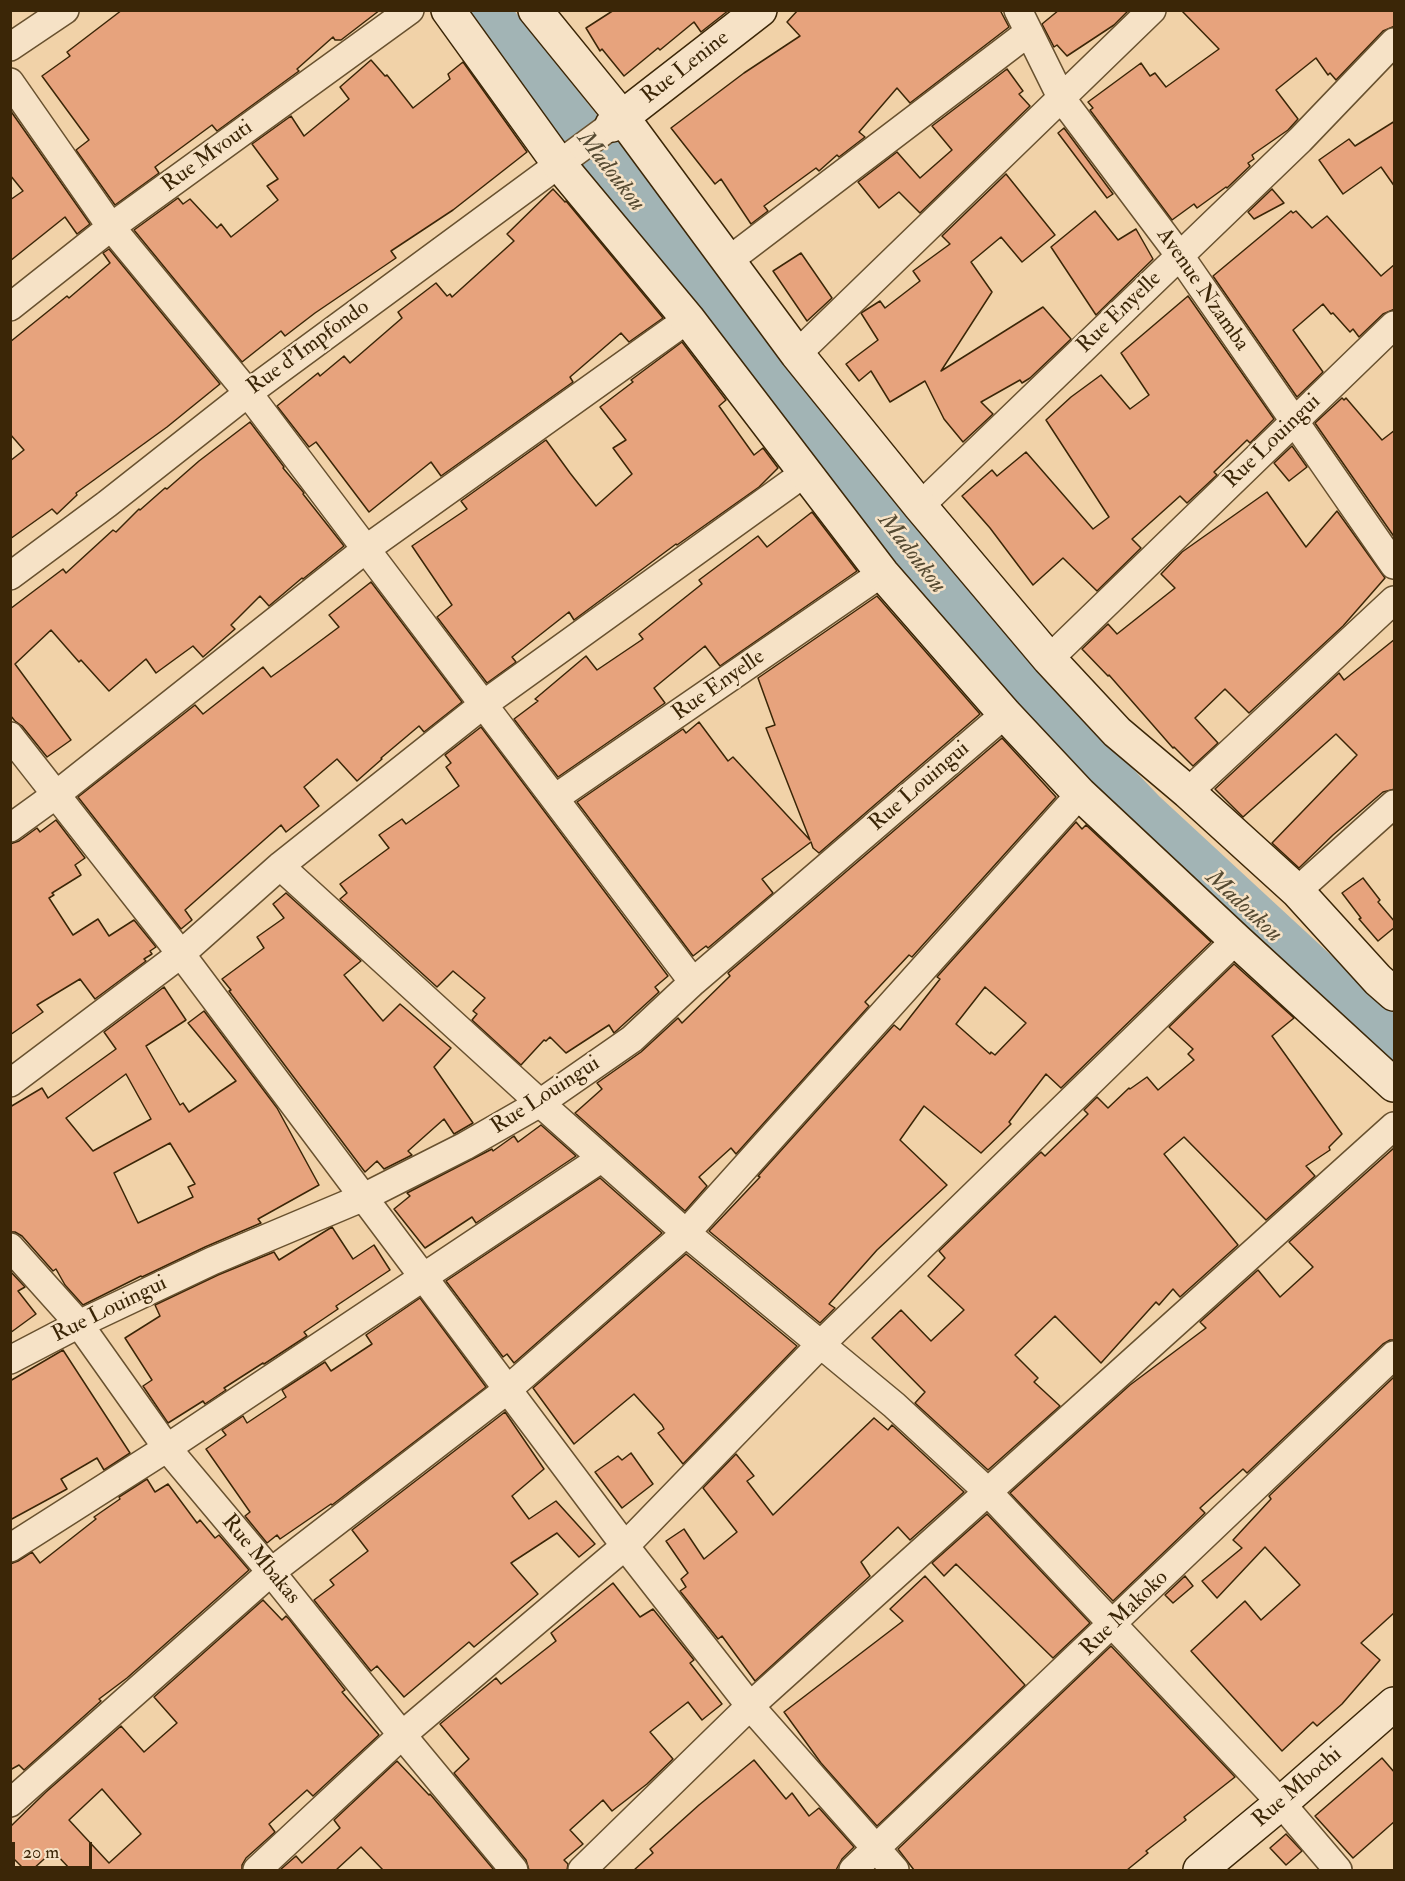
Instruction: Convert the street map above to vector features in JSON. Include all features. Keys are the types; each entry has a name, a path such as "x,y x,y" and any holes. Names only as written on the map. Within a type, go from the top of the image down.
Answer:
{"main road":[{"path":"448,10 882,573 1005,714 1080,794 1395,1085"},
{"name":"Rue Lenine","path":"617,121 760,10"},
{"path":"547,15 617,121 728,261 797,354 1049,660 1117,732 1188,792 1297,891 1378,980 1395,994"},
{"name":"Rue Mbochi","path":"1200,1870 1395,1704"}],"street":[{"path":"10,47 65,10"},
{"name":"Rue Mvouti","path":"10,307 111,227 410,10"},
{"path":"797,354 1152,10"},
{"path":"728,261 1023,21"},
{"name":"Avenue Nzamba","path":"1023,21 1062,99 1180,256 1395,565"},
{"name":"Rue Enyelle","path":"920,506 1300,140 1395,42"},
{"path":"10,82 111,227 248,393 693,982"},
{"name":"Rue d'Impfondo","path":"10,576 107,504 248,393 617,121"},
{"path":"10,828 57,794 366,549 688,319"},
{"name":"Rue Louingui","path":"1049,660 1294,420 1395,325"},
{"path":"10,1083 181,954 280,866 484,704 806,472"},
{"name":"Rue Enyelle","path":"555,798 882,573"},
{"path":"1188,792 1395,600"},
{"name":"Rue Louingui","path":"10,1360 79,1324 212,1261 364,1197 465,1146 540,1103 632,1039 693,982 1005,714"},
{"path":"10,736 181,954 625,1546 750,1706 895,1870"},
{"path":"10,1803 271,1572 507,1390 686,1233 1080,794"},
{"path":"1297,891 1395,804"},
{"path":"280,866 686,1233 894,1405 987,1491 1281,1803 1338,1870"},
{"path":"257,1870 402,1735 625,1546 820,1345 1236,940"},
{"path":"582,1870 750,1706 1395,1126"},
{"path":"10,1548 167,1448 602,1158"},
{"name":"Rue Mbakas","path":"10,1247 79,1324 167,1448 514,1870"},
{"name":"Rue Makoko","path":"854,1870 1395,1355"}],"building":[{"path":"122,10 380,10 341,40 335,40 333,37 297,69 299,71 217,131 212,125 155,167 159,173 115,205 76,150 89,140 42,76 70,56 67,52"},
{"path":"614,10 729,10 701,32 694,22 624,76 602,49 600,51 586,28"},
{"path":"798,10 1000,10 1009,27 910,103 897,88 859,132 865,137 839,157 837,155 819,171 816,168 764,206 768,211 751,224 721,179 715,184 671,128 744,73 800,36 787,22"},
{"path":"1059,10 1129,10 1114,25 1067,56 1057,45 1054,47 1042,24"},
{"path":"1181,10 1395,10 1395,26 1383,31 1336,80 1330,73 1328,75 1316,58 1276,90 1298,119 1288,130 1252,155 1254,159 1248,163 1250,166 1227,188 1197,208 1194,204 1172,220 1090,110 1093,108 1088,102 1141,63 1150,76 1155,73 1166,87 1219,49"},
{"path":"371,60 385,76 387,75 413,108 450,79 448,74 463,62 527,152 453,210 391,251 396,258 285,336 281,331 242,362 134,230 178,198 183,204 190,199 217,228 221,224 231,237 278,200 267,186 278,179 252,144 291,116 304,136 349,99 340,87"},
{"path":"1007,69 1023,91 1019,94 1030,106 920,213 899,192 879,208 858,182 897,152 920,178 952,150 932,126"},
{"path":"10,110 90,224 77,234 65,217 10,261 10,200 23,191 10,175"},
{"path":"1395,121 1395,187 1381,167 1343,194 1319,160 1349,139 1355,146"},
{"path":"1064,128 1113,194 1107,198 1058,133"},
{"path":"1006,174 1055,235 1022,262 1001,237 971,262 992,292 941,371 1043,307 1071,339 1030,378 1022,383 1020,380 981,402 993,414 963,442 944,419 925,381 890,402 871,371 859,381 846,364 878,340 861,313 880,301 885,308 920,281 913,271 950,244 942,236"},
{"path":"553,189 566,201 663,318 629,342 621,333 570,377 573,382 441,476 431,462 369,512 316,442 309,447 277,406 318,373 320,376 344,356 350,363 402,318 398,312 436,283 447,296 450,294 452,297 514,241 507,234"},
{"path":"1272,189 1284,203 1254,219 1248,212"},
{"path":"1095,211 1118,240 1136,229 1153,259 1096,315 1051,247"},
{"path":"1291,211 1293,213 1296,211 1312,228 1327,216 1381,276 1395,264 1395,309 1383,314 1359,337 1353,329 1350,332 1323,304 1293,330 1323,372 1297,397 1213,276"},
{"path":"109,249 220,384 167,427 76,493 77,495 57,514 52,509 10,539 10,461 24,450 10,434 10,342 67,296 69,298 110,263 103,253"},
{"path":"801,253 832,298 807,321 773,271"},
{"path":"1188,296 1274,419 1250,443 1247,440 1214,472 1217,475 1187,503 1180,496 1132,539 1141,548 1097,591 1063,558 1033,585 990,528 962,496 992,470 997,476 1026,452 1093,529 1109,517 1046,420 1071,397 1101,375 1130,409 1149,395 1121,353"},
{"path":"682,342 726,400 719,406 754,455 763,448 778,468 759,487 676,544 574,620 569,612 512,657 516,662 487,683 437,617 452,605 412,546 467,509 461,501 546,440 596,506 632,474 613,448 626,440 600,407 633,382 631,380"},
{"path":"1342,398 1344,400 1346,398 1382,440 1395,430 1395,538 1315,423"},
{"path":"250,422 344,546 269,606 260,596 231,625 235,629 203,657 193,646 156,673 146,659 109,691 51,630 15,664 71,740 47,757 10,715 10,609 63,569 66,573 113,530 116,532 139,509"},
{"path":"1292,446 1307,467 1289,481 1274,463"},
{"path":"1267,492 1306,547 1337,511 1385,578 1343,626 1249,713 1225,689 1195,718 1218,743 1193,766 1173,748 1109,675 1082,649 1108,624 1117,634 1175,588 1161,574 1182,552"},
{"path":"812,512 857,571 720,666 705,646 654,688 665,703 558,777 514,719 538,701 535,699 586,656 597,670 643,639 639,634 702,584 699,580 758,536 767,547"},
{"path":"371,582 462,702 424,732 419,726 357,781 337,759 304,787 319,806 286,832 281,825 185,910 192,920 181,929 78,797 195,705 203,714 263,667 271,677 296,659 339,627 329,615"},
{"path":"877,596 980,714 819,853 813,848 811,842 762,879 773,893 708,948 706,946 693,956 577,802 683,729 686,733 699,722 728,761 733,757 810,840 766,728 775,725 758,678"},
{"path":"1395,639 1395,789 1383,792 1299,868 1272,843 1357,755 1336,734 1243,817 1215,789 1339,673 1344,680"},
{"path":"481,727 668,976 655,987 659,992 614,1033 609,1025 566,1053 550,1037 544,1040 521,1065 472,1020 477,1014 473,1011 485,998 453,971 437,987 340,899 347,893 340,884 389,848 379,835 402,819 406,824 459,786 446,767 451,763 445,755"},
{"path":"1002,738 1056,797 912,957 909,955 865,1002 869,1006 736,1154 731,1148 699,1177 707,1186 685,1211 575,1113 602,1089 597,1083 641,1052 678,1018 682,1023 730,976 728,973"},
{"path":"56,820 85,858 75,865 81,875 52,893 54,895 49,898 73,935 98,919 109,936 134,920 156,947 150,951 152,954 144,959 146,961 95,999 80,979 37,1005 43,1012 10,1035 10,844 19,841 37,828 40,832"},
{"path":"1076,822 1082,829 1086,825 1211,942 1061,1088 1046,1074 1009,1122 1011,1124 981,1153 924,1106 900,1140 947,1185 877,1250 829,1304 835,1308 820,1323 709,1231 760,1177 758,1176 894,1025 900,1030 940,979 937,977","holes":["985,987 1026,1023 995,1055 991,1052 990,1054 956,1024"]},
{"path":"1363,878 1380,900 1378,902 1395,922 1395,927 1378,941 1359,919 1361,918 1342,893"},
{"path":"286,893 361,961 344,975 383,1021 400,1004 451,1048 434,1067 473,1123 454,1134 444,1119 408,1151 412,1155 384,1169 377,1161 365,1172 222,979 264,948 257,937 284,918 273,904"},
{"path":"1234,964 1294,1018 1272,1036 1342,1134 1329,1147 1330,1150 1306,1166 1315,1176 1266,1220 1184,1137 1164,1154 1238,1245 1180,1297 1173,1289 1159,1305 1156,1302 1101,1363 1055,1316 1015,1355 1038,1378 1034,1382 1060,1406 988,1470 915,1403 925,1392 872,1338 901,1310 931,1341 964,1310 928,1276 945,1258 939,1251 1041,1152 1045,1156 1088,1114 1084,1110 1097,1097 1108,1108 1129,1088 1147,1077 1158,1090 1194,1060 1188,1054 1193,1049 1169,1027"},
{"path":"164,987 186,1020 146,1046 180,1105 183,1103 189,1112 236,1081 188,1023 204,1011 277,1108 319,1185 258,1219 261,1223 141,1276 83,1305 65,1285 56,1269 53,1271 22,1236 10,1232 10,1107 42,1088 48,1098 116,1049 104,1032","holes":["126,1074 151,1119 93,1151 66,1118","170,1143 195,1184 188,1187 193,1197 138,1223 114,1173"]},
{"path":"541,1125 576,1156 476,1223 472,1217 425,1248 394,1209 410,1196 407,1193 492,1149 493,1151 514,1136 518,1142"},
{"path":"1395,1147 1395,1340 1383,1344 1247,1473 1243,1469 1200,1508 1205,1513 1113,1601 1010,1493 1130,1385 1206,1328 1200,1322 1258,1270 1280,1297 1313,1267 1289,1242"},
{"path":"600,1178 662,1233 514,1363 507,1354 503,1357 446,1281"},
{"path":"332,1227 353,1259 374,1245 390,1270 336,1306 338,1309 304,1332 307,1336 224,1388 226,1390 205,1404 203,1401 168,1423 143,1386 152,1380 125,1338 160,1316 155,1305 274,1252 279,1260"},
{"path":"686,1254 797,1346 683,1464 658,1433 664,1429 662,1425 634,1394 574,1444 533,1388"},
{"path":"10,1271 25,1287 18,1291 36,1314 10,1333"},
{"path":"420,1298 486,1387 332,1505 280,1539 277,1535 267,1543 245,1516 250,1512 206,1449 226,1435 222,1430 243,1416 247,1423 286,1397 282,1390 325,1362 331,1371 372,1344 366,1335"},
{"path":"63,1350 130,1453 104,1470 97,1458 61,1479 67,1489 10,1520 10,1381"},
{"path":"1395,1376 1395,1612 1361,1643 1380,1660 1342,1704 1317,1726 1313,1722 1282,1751 1191,1651 1245,1601 1261,1620 1300,1585 1265,1547 1217,1598 1202,1581 1242,1548 1233,1540 1271,1499 1269,1496"},
{"path":"505,1412 544,1469 512,1496 529,1519 556,1501 595,1544 579,1557 557,1533 511,1563 538,1594 474,1647 469,1642 404,1697 377,1666 371,1671 314,1600 334,1585 330,1580 368,1551 352,1530"},
{"path":"874,1418 888,1430 892,1425 964,1492 910,1540 898,1527 861,1562 870,1576 755,1681 722,1636 718,1639 680,1591 686,1587 681,1579 688,1573 666,1541 684,1529 704,1559 737,1532 703,1488 736,1454 754,1476 747,1481 773,1515"},
{"path":"631,1453 653,1484 622,1508 595,1472 618,1456 622,1460"},
{"path":"147,1479 155,1492 168,1484 197,1523 200,1520 215,1538 219,1535 249,1570 127,1678 99,1699 101,1701 24,1770 19,1765 10,1770 10,1564 32,1552 40,1563 96,1519 94,1517 120,1499 119,1497"},
{"path":"987,1514 1090,1623 1053,1658 956,1564 944,1576 932,1563"},
{"path":"925,1576 1025,1685 877,1826 821,1763 784,1712 903,1621 890,1609"},
{"path":"1185,1576 1193,1586 1173,1603 1165,1595"},
{"path":"613,1583 640,1617 653,1609 694,1660 690,1663 722,1704 702,1720 688,1702 650,1732 673,1759 647,1784 612,1811 603,1800 570,1830 583,1844 564,1860 568,1864 567,1870 529,1870 526,1860 454,1773 469,1759 440,1724 496,1678 501,1684 556,1641 551,1633"},
{"path":"263,1600 282,1620 286,1616 289,1619 345,1690 342,1692 379,1735 313,1796 307,1790 269,1824 275,1832 246,1858 242,1870 71,1870 53,1851 32,1870 25,1870 10,1855 10,1827 121,1726 144,1752 177,1723 154,1697","holes":["102,1789 141,1834 109,1863 69,1820"]},
{"path":"1111,1646 1235,1777 1184,1817 1186,1820 1146,1851 1148,1853 1127,1870 914,1870 898,1849"},
{"path":"1382,1758 1395,1773 1395,1821 1353,1858 1315,1816"},
{"path":"754,1760 786,1799 792,1793 809,1816 819,1808 854,1847 842,1859 836,1870 634,1870 653,1853 650,1849"},
{"path":"397,1761 430,1794 494,1870 383,1870 361,1847 336,1870 280,1870 296,1856 302,1863 340,1828 334,1820"},
{"path":"1286,1834 1302,1851 1286,1865 1270,1848"}],"waterway":[{"name":"Madoukou","path":"483,10 793,400 995,659 1144,815 1394,1046"}]}
